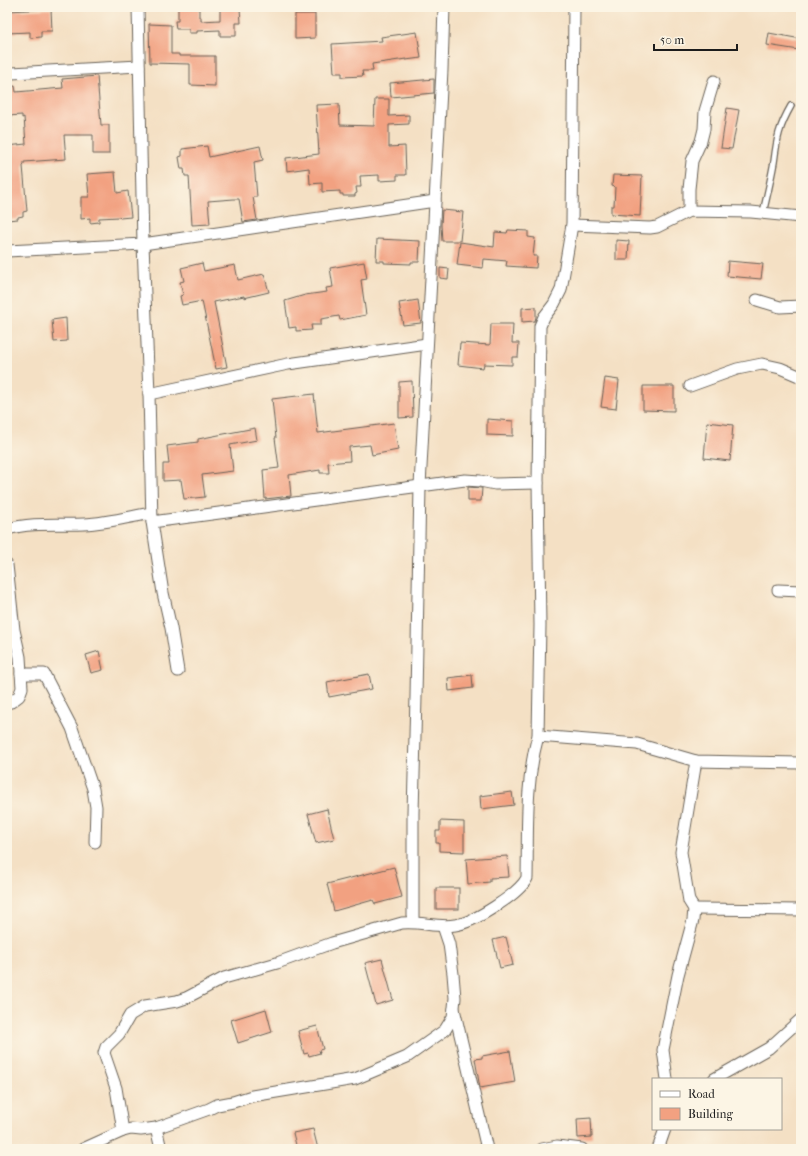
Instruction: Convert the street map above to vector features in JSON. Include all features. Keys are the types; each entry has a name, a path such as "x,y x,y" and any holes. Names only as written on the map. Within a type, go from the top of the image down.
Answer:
{"street":[{"path":"138,7 143,244 150,394 152,517 163,593 171,628 178,671"},
{"path":"413,922 412,813 420,486 444,7"},
{"path":"123,1131 116,1088 104,1054 106,1046 119,1034 130,1015 145,1006 186,998 224,978 277,963 332,943 402,923 413,922 443,926 456,925 477,918 518,890 527,878 528,800 534,751 538,736 540,625 538,483 540,326 561,290 572,225 574,7"},
{"path":"12,73 139,66"},
{"path":"689,211 689,190 692,161 701,141 706,111 714,81"},
{"path":"7,251 143,244 435,201"},
{"path":"572,225 650,228 657,227 689,211 763,213 801,217"},
{"path":"758,300 780,307 801,306"},
{"path":"150,394 288,364 428,344"},
{"path":"690,386 737,369 762,364 780,368 801,377"},
{"path":"7,529 29,524 84,524 152,517 465,480 495,484 538,483"},
{"path":"7,565 14,630 20,656 22,674 22,688 19,696 7,703"},
{"path":"778,590 801,591"},
{"path":"22,674 44,674 72,728 93,789 96,807 95,842"},
{"path":"538,736 637,744 696,761 801,763"},
{"path":"668,1078 663,1050 678,975 693,920 694,909 689,901 680,852 696,761"},
{"path":"694,909 801,910"},
{"path":"83,1149 123,1131 131,1129 141,1130 156,1128 217,1105 252,1096 355,1079 407,1057 429,1042 449,1024 453,1017 455,998 451,958 443,926"},
{"path":"454,1008 487,1149"},
{"path":"716,1078 769,1048 801,1019"},
{"path":"156,1128 161,1149"},
{"path":"658,1149 666,1130"},
{"path":"542,1149 557,1146 582,1149"}],"lane":[{"path":"763,213 774,162 778,134 782,121 790,106"}],"building":[{"path":"178,7 199,7 199,17 201,17 201,21 220,20 220,7 240,8 241,23 236,23 236,36 220,36 220,30 197,31 197,33 189,33 189,29 176,29 175,21 178,21"},
{"path":"51,9 52,31 41,31 41,37 30,38 30,32 7,33 7,11"},
{"path":"295,14 315,14 315,38 295,39"},
{"path":"149,24 171,25 171,54 179,54 179,56 215,56 215,86 190,85 190,64 150,63"},
{"path":"417,32 421,58 372,64 373,71 362,71 363,76 342,77 342,73 334,73 332,44 382,41 381,37"},
{"path":"769,33 801,39 799,50 767,45"},
{"path":"97,76 101,125 109,125 109,154 93,154 93,135 64,135 66,159 24,162 23,166 27,211 23,212 23,216 18,217 18,219 7,220 7,146 26,144 24,117 22,118 22,115 7,116 7,87 15,86 16,92 63,88 62,79"},
{"path":"434,79 434,93 391,97 390,83"},
{"path":"375,99 389,99 389,116 409,115 409,124 389,125 389,147 405,146 406,175 397,175 397,180 379,181 379,175 360,176 361,187 356,187 357,193 355,196 343,196 343,194 340,194 340,191 322,192 322,183 310,184 309,168 287,171 286,158 319,154 316,105 339,104 340,125 374,126"},
{"path":"727,108 739,110 732,149 721,148"},
{"path":"207,146 209,157 260,146 263,160 254,162 257,197 253,197 257,220 243,222 239,199 208,201 210,224 192,225 189,176 185,176 184,169 181,169 179,157 182,156 182,149"},
{"path":"115,172 117,193 128,191 131,217 99,218 99,222 90,223 90,218 81,219 81,197 89,197 87,174"},
{"path":"613,175 642,176 640,216 611,214 611,206 614,206 615,187 612,186"},
{"path":"442,210 463,212 460,241 442,241"},
{"path":"508,230 528,231 528,237 535,238 533,256 537,256 536,268 506,266 507,261 484,259 483,268 457,265 460,242 494,247 495,232 507,233"},
{"path":"377,239 420,241 419,262 411,262 411,264 384,263 384,261 376,261"},
{"path":"616,240 629,241 628,260 616,260"},
{"path":"728,261 763,264 761,279 727,276"},
{"path":"364,262 367,279 361,280 366,315 340,320 339,316 321,319 321,325 311,325 312,330 296,331 296,327 289,328 285,301 305,295 327,292 326,288 333,287 330,268"},
{"path":"202,263 204,271 235,265 238,280 264,274 269,292 244,298 244,296 214,302 227,367 216,369 202,301 182,305 180,296 183,295 180,282 184,281 181,268"},
{"path":"440,268 449,269 448,279 440,278"},
{"path":"418,300 421,323 403,325 399,303"},
{"path":"536,307 535,321 522,322 522,308"},
{"path":"66,318 67,341 54,342 52,320"},
{"path":"491,324 513,324 512,343 519,343 518,357 512,357 512,365 484,364 483,368 458,365 460,343 490,345"},
{"path":"605,378 619,380 616,409 601,407"},
{"path":"412,381 413,417 399,418 399,382"},
{"path":"643,386 674,386 674,411 643,410"},
{"path":"314,394 318,433 394,423 398,450 372,455 370,445 349,447 350,461 328,463 329,473 320,473 320,470 289,475 291,496 265,499 263,470 279,468 272,399"},
{"path":"487,419 513,421 513,436 487,435"},
{"path":"707,422 733,425 730,461 704,458"},
{"path":"255,428 257,440 230,445 233,471 202,475 205,497 184,499 181,480 163,481 163,464 169,464 167,446 198,442 198,439"},
{"path":"468,487 482,488 481,501 468,501"},
{"path":"99,651 103,670 91,673 86,655"},
{"path":"369,674 372,689 329,697 327,682"},
{"path":"472,675 473,688 449,691 448,678"},
{"path":"512,792 514,805 481,809 480,796"},
{"path":"327,809 334,839 316,843 308,814"},
{"path":"440,821 464,822 464,852 439,851 439,843 436,843 436,831 440,831"},
{"path":"507,856 509,877 490,878 490,882 468,884 466,859"},
{"path":"394,867 402,897 375,904 373,900 334,911 327,884"},
{"path":"436,888 459,888 459,909 436,909"},
{"path":"506,937 513,965 500,968 493,940"},
{"path":"382,959 393,1000 376,1005 365,963"},
{"path":"266,1009 272,1032 238,1043 231,1020"},
{"path":"317,1026 323,1049 319,1050 320,1053 309,1056 308,1053 304,1054 298,1031"},
{"path":"510,1051 515,1082 480,1088 475,1059 482,1058 482,1056"},
{"path":"591,1118 592,1137 578,1138 577,1119"},
{"path":"313,1129 318,1149 297,1149 293,1133"}]}
